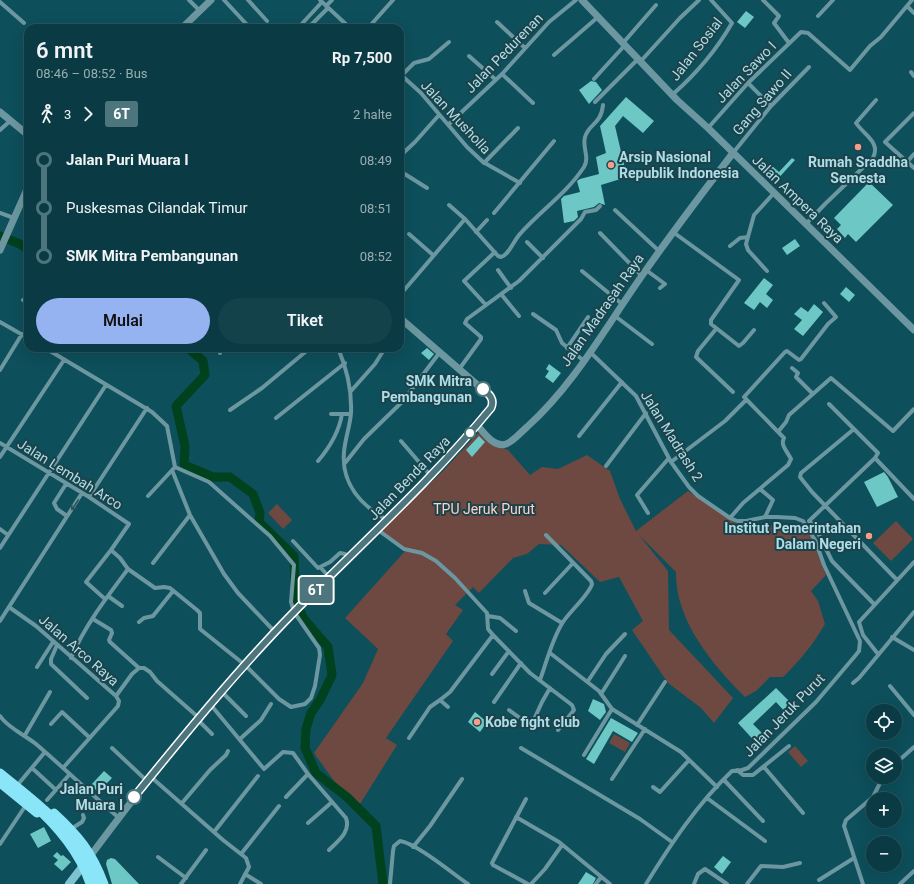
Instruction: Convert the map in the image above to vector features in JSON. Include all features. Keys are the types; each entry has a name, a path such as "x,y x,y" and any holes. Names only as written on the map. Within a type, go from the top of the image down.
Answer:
{"main road":[{"path":"0,768 40,800 71,829 91,854 104,884"},
{"path":"0,773 63,826 86,856 100,884"},
{"path":"0,783 34,812 46,817"},
{"path":"0,783 38,809 46,817 70,846 90,884"},
{"path":"69,884 91,854"}],"street":[{"path":"189,0 200,11"},
{"path":"186,24 211,0"},
{"path":"224,0 246,24"},
{"path":"248,0 267,21"},
{"path":"312,24 332,0"},
{"path":"372,24 393,0"},
{"name":"Jalan Pedurenan","path":"449,124 502,74 549,22 576,0"},
{"name":"Jalan Ampera Raya","path":"582,0 672,95 708,128 914,330"},
{"path":"595,102 699,0"},
{"name":"Jalan Sosial","path":"672,95 696,71 732,23 711,0"},
{"path":"763,0 779,16 774,24 790,43"},
{"path":"818,16 833,0"},
{"path":"912,0 907,6 914,13"},
{"path":"301,24 321,1 346,24"},
{"path":"0,2 24,23"},
{"path":"594,79 656,5"},
{"name":"Jalan Sawo I","path":"708,128 748,83 801,32 808,33 850,70 870,46 881,38 907,6"},
{"path":"554,55 598,17"},
{"path":"497,22 525,48"},
{"path":"404,71 414,63 429,59 449,42"},
{"path":"469,56 496,80"},
{"name":"Gang Sawo II","path":"733,153 771,106 809,66"},
{"path":"911,72 914,76"},
{"path":"502,74 533,104"},
{"name":"Jalan Musholla","path":"404,77 449,124 467,147 484,163 520,183"},
{"path":"748,83 771,106"},
{"path":"806,224 873,158 876,152 875,144 856,124 876,100"},
{"path":"449,205 500,257 505,255 520,234 581,172 587,161 584,142 585,135 601,116 602,105"},
{"path":"0,112 24,133"},
{"path":"914,113 886,140 886,144 914,168"},
{"path":"404,152 439,115"},
{"path":"0,130 10,121"},
{"path":"484,163 518,128"},
{"path":"494,213 554,141"},
{"name":"Jalan Madrasah Raya","path":"477,425 495,443 502,444 509,442 548,407 590,352 659,251 733,153"},
{"path":"907,162 914,154"},
{"path":"404,174 427,188"},
{"path":"767,272 747,248 746,244 754,215 773,192"},
{"path":"1,249 24,196"},
{"path":"460,368 482,339 466,324 465,322 467,319 510,288 581,220 585,212 596,210 600,206"},
{"path":"615,210 659,251"},
{"path":"0,213 14,218"},
{"path":"404,290 465,220"},
{"path":"476,232 487,220"},
{"path":"673,232 739,280 710,320 711,324 739,346 754,330"},
{"path":"600,233 644,273 666,283 660,288"},
{"path":"409,234 433,255"},
{"path":"730,246 740,238 748,238"},
{"path":"527,242 543,258"},
{"path":"486,305 464,282 495,252"},
{"path":"498,270 510,288"},
{"path":"582,272 622,304"},
{"path":"501,294 519,316"},
{"path":"648,513 637,495 670,460 724,421 746,400 745,397 784,352 787,351 799,360 828,324 836,317 824,303"},
{"path":"534,314 556,330 562,343 584,360"},
{"path":"615,316 652,344"},
{"path":"567,348 588,317"},
{"path":"0,322 22,334 0,370"},
{"name":"Jalan Benda Raya","path":"91,854 149,778 244,665 297,609 431,476 491,408 492,400 489,395 460,368 404,322"},
{"path":"716,329 698,351 696,357 732,392"},
{"path":"51,352 147,408 167,426 172,447 174,468 190,515 231,584 275,632"},
{"path":"230,410 262,388 305,352"},
{"path":"340,352 345,363 351,390 351,414 344,452 345,463 351,486 357,497 364,505 387,520"},
{"path":"351,390 375,364 382,352"},
{"path":"345,463 364,439 403,401 440,352"},
{"name":"Jalan Madrash 2","path":"590,352 636,396 670,460 693,492 730,518 740,522 765,517 798,519 803,521 815,540 833,586 860,641 859,651 855,656"},
{"path":"0,457 64,360"},
{"path":"276,418 345,363"},
{"path":"792,368 798,373 796,377 812,394"},
{"path":"778,432 786,422 787,417 812,394 833,378 893,431 914,409"},
{"path":"579,436 622,382"},
{"path":"0,548 106,385"},
{"path":"730,518 740,506 790,462 791,458 782,443 784,438 746,400"},
{"path":"829,404 878,452 875,458 810,521 815,527 832,561 874,604"},
{"path":"89,497 147,408"},
{"path":"606,466 646,413"},
{"path":"331,414 351,414"},
{"path":"318,461 334,439 342,414"},
{"path":"854,429 800,474 801,480 897,580"},
{"path":"401,441 431,476"},
{"name":"Jalan Lembah Arco","path":"0,443 89,497 129,524 111,550"},
{"path":"875,458 914,499"},
{"path":"148,496 174,468"},
{"path":"122,606 86,582 111,550 120,558 128,569 155,588 167,587 198,611 200,629 244,665 279,699 289,706 295,706 305,704 311,698 314,690 320,655 319,648 292,602 293,563 270,536 209,482 174,468"},
{"path":"66,484 54,503 58,510 67,516"},
{"path":"760,489 773,500 765,517"},
{"path":"0,621 82,493"},
{"path":"153,563 190,515"},
{"path":"0,529 8,535"},
{"path":"378,530 404,549 422,553 436,562 487,613 488,629 493,635 540,680 575,708 558,730"},
{"path":"540,680 562,623 569,612 592,587 591,581 546,535"},
{"path":"293,541 316,567 321,568 329,578"},
{"path":"321,568 340,553 345,554 349,558"},
{"path":"878,654 863,635 859,626 861,618 914,562"},
{"path":"545,593 573,563"},
{"path":"71,658 77,644 107,597 128,569"},
{"path":"139,622 144,618 153,616 173,591"},
{"path":"524,591 529,603 562,623"},
{"name":"Jalan Arco Raya","path":"9,607 31,623 116,696 119,701 118,706 63,768"},
{"path":"853,682 859,678 914,612"},
{"path":"488,616 500,618 516,631"},
{"path":"93,619 111,630 112,633 109,640 110,642 139,668 144,668 150,672 198,718 212,734"},
{"path":"588,682 606,654 625,634"},
{"path":"409,738 430,707 450,692 493,635"},
{"path":"892,637 914,650"},
{"path":"37,667 53,642"},
{"path":"57,646 52,654 51,664 87,698"},
{"path":"492,674 509,651"},
{"path":"550,653 588,682 601,694 612,709 677,749 717,787"},
{"path":"601,694 625,656"},
{"name":"Jalan Jeruk Purut","path":"646,884 672,842 717,787 732,771 748,768 777,741 816,702 855,656"},
{"path":"494,702 521,663"},
{"path":"116,696 132,674 139,668"},
{"path":"637,725 665,682"},
{"path":"890,686 914,715"},
{"path":"509,710 531,726 550,688"},
{"path":"221,691 246,716"},
{"path":"25,735 50,692"},
{"path":"440,700 448,707"},
{"path":"210,704 264,769 283,752 290,751 332,802 347,821 345,834 329,850"},
{"path":"240,739 261,720 271,704"},
{"path":"584,755 612,709"},
{"path":"51,724 62,712 90,738"},
{"path":"0,716 46,752 118,818"},
{"path":"612,779 645,729"},
{"path":"736,770 743,775 750,775 764,767 789,746"},
{"path":"902,758 914,747"},
{"path":"112,748 182,803 241,854 249,863 240,884"},
{"path":"521,748 640,818 672,842"},
{"path":"182,803 228,751"},
{"path":"20,782 46,752"},
{"path":"653,787 660,792 689,760"},
{"path":"764,767 803,813"},
{"path":"32,768 56,790"},
{"path":"286,797 308,774"},
{"path":"47,800 70,775"},
{"path":"214,832 258,776"},
{"path":"413,847 430,826 462,779"},
{"path":"724,780 763,822"},
{"path":"863,884 844,829 845,822 874,796 880,784"},
{"path":"707,798 765,841"},
{"path":"526,799 492,863 530,884 545,869 562,845"},
{"path":"308,824 332,802"},
{"path":"0,844 26,805"},
{"path":"241,854 279,806"},
{"path":"71,829 82,822 84,818 83,816"},
{"path":"516,818 562,845 610,884"},
{"path":"390,884 394,846 400,841 413,847 468,884"},
{"path":"181,884 206,850"},
{"path":"158,857 186,878"},
{"path":"819,880 854,858"},
{"path":"747,884 761,866 783,867 800,863"},
{"path":"694,884 698,874 706,869 727,884"},
{"path":"900,884 914,871"},
{"path":"245,874 261,884"},
{"path":"596,884 601,877"}],"green space":[{"name":"TPU Jeruk Purut","path":"478,433 489,442 508,450 530,475 542,467 558,469 587,455 610,471 620,499 636,531 688,491 737,524 779,526 796,535 806,524 826,575 811,591 818,601 825,624 806,652 783,677 770,677 756,691 745,697 708,656 689,624 677,590 676,572 639,535 668,571 669,630 733,698 714,723 701,708 668,683 632,630 643,621 619,577 600,582 561,545 539,544 527,554 513,558 479,593 473,587 455,605 463,610 446,634 453,641 386,738 397,745 360,804 344,795 314,753 363,683 378,649 345,618 406,550 379,533 443,471"},
{"path":"277,504 292,520 283,529 268,513"},
{"path":"896,521 913,539 891,561 873,543"},
{"path":"614,734 630,743 625,752 609,743"},
{"path":"795,746 808,761 801,767 788,752"}],"building":[{"path":"746,11 754,17 745,28 737,22"},
{"path":"591,81 596,82 602,90 589,104 579,90"},
{"name":"Arsip Nasional Republik Indonesia","path":"626,97 654,121 643,133 623,116 615,126 627,177 601,185 605,205 599,203 594,207 577,211 578,217 574,221 564,223 561,199 564,196 580,192 577,181 580,179 599,174 596,157 606,153 600,126"},
{"path":"792,158 795,160 775,182 762,170 766,166 769,168 771,165 779,172"},
{"path":"869,182 893,205 856,242 848,234 845,238 837,229 841,225 834,218"},
{"path":"795,239 800,246 787,255 782,248"},
{"path":"764,278 773,285 766,294 773,300 767,308 760,302 754,310 744,303"},
{"path":"846,287 855,295 849,302 840,294"},
{"path":"814,304 823,312 803,336 794,329 802,320 794,314 801,307 808,312"},
{"path":"427,348 434,354 429,360 421,353"},
{"path":"549,364 561,373 553,383 545,377 549,371 546,369"},
{"path":"479,436 485,442 472,457 466,450"},
{"path":"884,472 898,497 877,507 864,482"},
{"path":"776,688 796,708 788,715 776,702 753,724 767,738 759,746 738,723"},
{"path":"593,699 604,704 606,712 600,720 588,711"},
{"name":"Kobe fight club","path":"475,712 487,722 480,732 468,722"},
{"path":"611,718 638,733 632,742 613,731 594,764 586,759"},
{"path":"104,771 112,778 98,792 91,785"},
{"path":"44,827 51,841 38,848 30,834"},
{"path":"57,852 71,862 62,871 54,864 58,860 53,856"},
{"path":"723,856 731,862 722,874 714,867"},
{"path":"111,858 115,859 139,884 112,884 106,864 107,860"},
{"path":"586,872 596,878 593,884 578,884"}],"waterway":[{"path":"0,236 24,247"},
{"path":"193,352 203,361 205,375 176,406 185,446 184,465 213,477 230,477 253,494 260,513 259,522 294,556 294,599 304,619 328,647 332,675 320,700 311,713 306,729 305,748 316,773 347,797 376,826 383,884"}],"bus line":[{"name":"6T","path":"134,797 197,719 244,665 296,610 439,468 474,428 493,404 491,398 483,389"}],"place":[{"name":"Rumah Sraddha Semesta","path":"858,147"},
{"name":"Arsip Nasional Republik Indonesia","path":"611,165"},
{"name":"SMK Mitra Pembangunan","path":"483,389"},
{"name":"Institut Pemerintahan Dalam Negeri","path":"869,536"},
{"name":"Kobe fight club","path":"477,722"},
{"name":"Jalan Puri Muara I","path":"134,797"}]}
